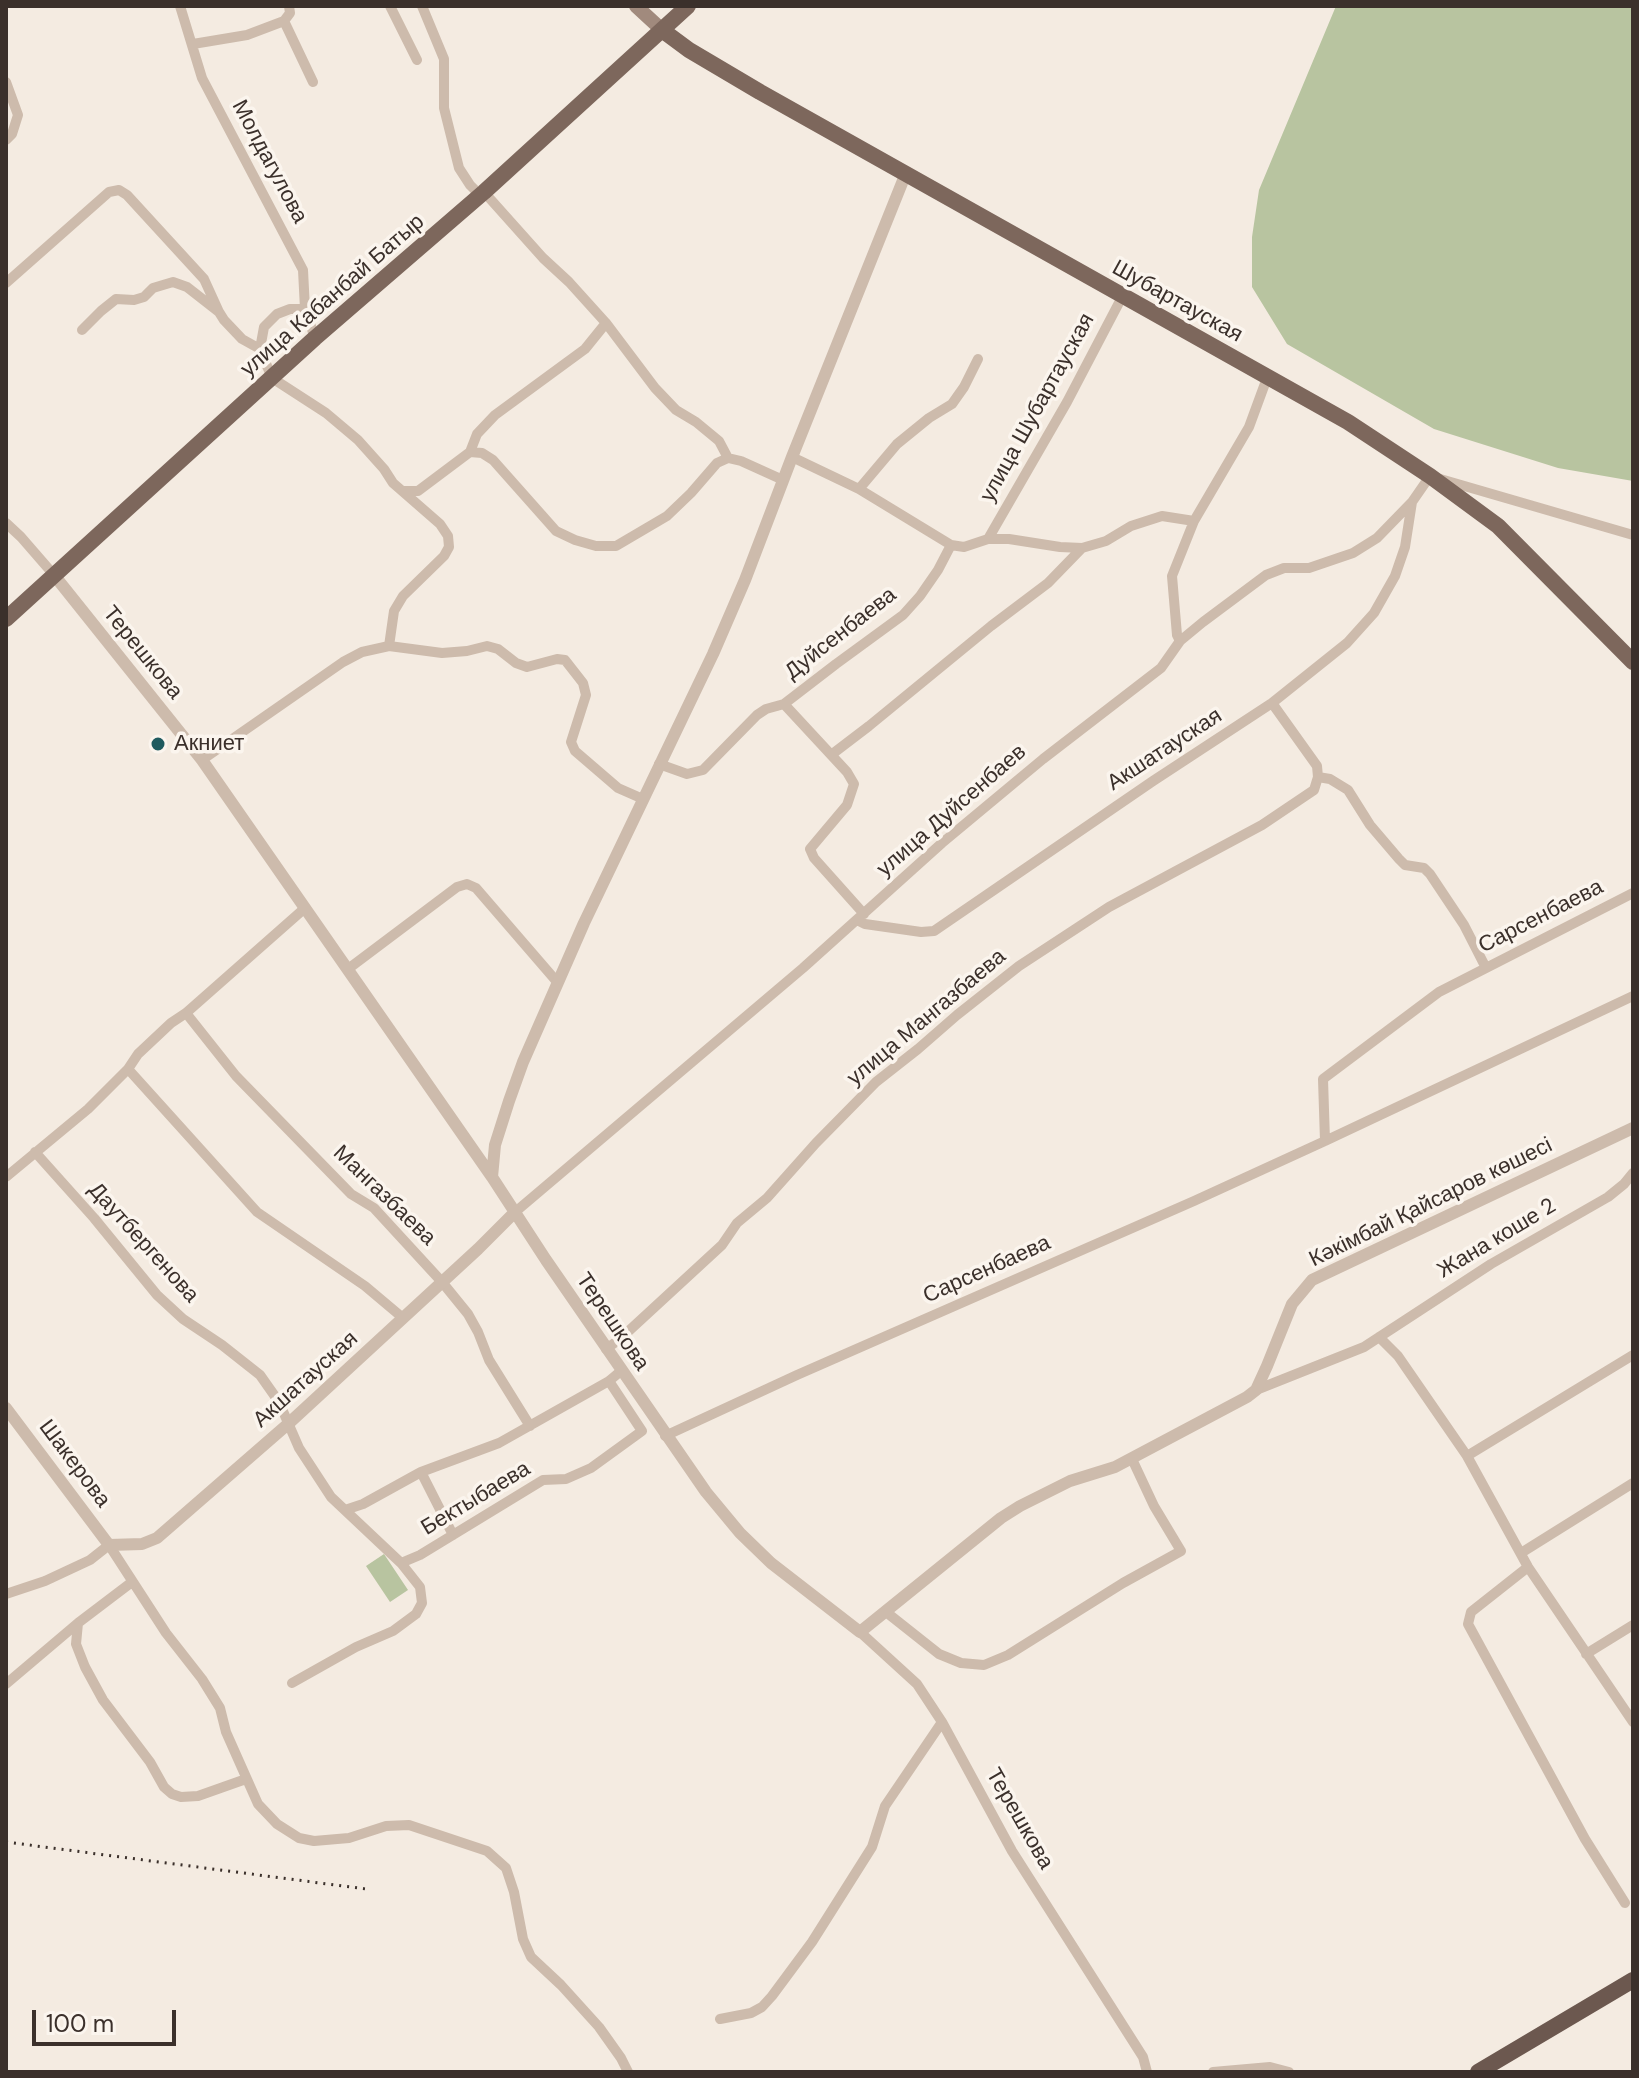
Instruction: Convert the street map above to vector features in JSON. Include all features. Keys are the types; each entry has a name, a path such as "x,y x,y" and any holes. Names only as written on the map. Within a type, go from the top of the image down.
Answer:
{"highway":[{"path":"1478,2072 1633,1980"}],"main road":[{"path":"636,6 662,30"},
{"name":"улица Кабанбай Батыр","path":"6,619 315,338 482,194 688,6"},
{"name":"Шубартауская","path":"662,30 689,50 760,92 1348,422 1498,526 1633,662"}],"street":[{"name":"Молдагулова","path":"180,6 202,78 303,270 305,309 315,338"},
{"path":"193,44 247,35 284,21 290,13 289,6"},
{"path":"390,6 417,60"},
{"path":"422,6 444,59 444,108 459,168 470,185 569,282 676,410 719,441 728,458 783,480"},
{"path":"284,21 313,82"},
{"path":"6,82 18,115 12,134 6,140"},
{"path":"492,1177 495,1145 509,1101 584,923 713,654 745,580 906,173"},
{"path":"6,283 109,192 119,190 204,279 224,320 242,339 260,349"},
{"path":"82,330 116,299 134,300 144,297 153,288 173,282 187,287 219,312"},
{"name":"улица Шубартауская","path":"988,539 1067,402 1122,297"},
{"path":"305,309 290,309 277,314 264,327 260,349 272,378 326,413 358,440 393,483 440,524 448,536 449,547 436,566 403,596 394,611 389,646"},
{"path":"403,491 418,491 470,452 477,434 495,415 585,349 606,323"},
{"path":"859,489 897,444 952,404 978,359"},
{"path":"1180,641 1172,576 1194,521 1249,427 1267,378"},
{"path":"470,452 482,453 493,460 556,531 596,546 616,546 667,516 717,463 728,458"},
{"path":"792,457 859,489 951,545 964,547 988,539 1009,539 1082,548 1106,541 1131,526 1162,516 1194,521"},
{"path":"1430,476 1633,535"},
{"name":"улица Дуйсенбаев","path":"514,1213 861,917 942,843 1043,759 1161,668 1180,641 1214,613 1266,575 1284,568 1309,568 1353,553 1377,538 1412,502 1430,476"},
{"name":"Акшатауская","path":"861,917 865,924 934,931 1272,703 1347,643 1374,613 1395,576 1405,547 1412,502"},
{"path":"6,523 54,575"},
{"name":"Дуйсенбаева","path":"659,764 687,774 703,770 757,715 784,704 903,615 938,570 951,545"},
{"path":"831,755 1048,583 1082,548"},
{"name":"Терешкова","path":"54,575 202,760 706,1492 740,1533 771,1563 860,1632 917,1684 942,1722 1012,1851 1143,2057 1147,2072"},
{"path":"202,760 362,652 389,646 442,653 487,646 498,649 516,663 527,667 557,659 565,660 583,683 586,695 571,742 575,751 618,788 643,799"},
{"path":"1272,703 1317,766 1318,777 1330,779 1348,790 1370,825 1399,859 1405,865 1424,868 1430,874 1464,925 1486,968"},
{"path":"784,704 847,772 854,784 847,805 810,849 861,917"},
{"name":"улица Мангазбаева","path":"606,1349 722,1245 737,1223 767,1198 876,1082 957,1015 1019,966 1109,907 1262,825 1314,790 1318,777"},
{"path":"348,969 457,887 467,884 476,888 558,983"},
{"name":"Сарсенбаева","path":"1325,1141 1323,1079 1439,992 1633,893"},
{"path":"6,1177 88,1109 171,1023 305,908"},
{"name":"Сарсенбаева","path":"665,1436 1194,1201 1633,996"},
{"name":"Мангазбаева","path":"186,1013 236,1076 351,1194 374,1208 442,1282 468,1314 489,1360 530,1426"},
{"path":"128,1069 257,1212 365,1286 403,1318"},
{"name":"Кәкімбай Қайсаров көшесі","path":"1256,1390 1292,1304 1312,1280 1633,1128"},
{"name":"Даутбергенова","path":"35,1152 157,1295 183,1319 260,1375 279,1402 299,1448 331,1497 401,1563 420,1587 422,1603 416,1614 393,1631 356,1647 292,1683"},
{"name":"Жана коше 2","path":"1256,1390 1364,1347 1491,1264 1608,1197 1633,1173"},
{"name":"Акшатауская","path":"109,1545 142,1544 157,1538 288,1424 514,1213"},
{"path":"1379,1337 1398,1356 1467,1456 1528,1567 1633,1722"},
{"path":"1467,1456 1633,1355"},
{"path":"345,1510 363,1504 421,1472 499,1443 609,1381 621,1371"},
{"name":"Бектыбаева","path":"401,1563 420,1555 543,1480 566,1479 591,1468 642,1431 609,1381"},
{"path":"860,1632 1020,1506 1070,1481 1132,1459 1256,1390"},
{"name":"Шакерова","path":"6,1408 109,1545"},
{"path":"886,1612 939,1654 961,1663 984,1665 1008,1655 1123,1583 1181,1551 1154,1506 1132,1459"},
{"path":"421,1472 453,1535"},
{"path":"1521,1553 1633,1483"},
{"path":"6,1594 45,1581 90,1560 109,1545 166,1633 220,1708 226,1732 258,1804 277,1824 299,1838 314,1841 349,1838 386,1826 409,1825 487,1851 506,1868 523,1939 531,1957 599,2027 628,2072"},
{"path":"1528,1567 1471,1612 1468,1624 1585,1839 1625,1903"},
{"path":"6,1684 132,1582"},
{"path":"78,1623 76,1644 85,1667 103,1700 150,1762 164,1787 181,1797 198,1796 246,1779"},
{"path":"1586,1654 1633,1625"},
{"path":"720,2019 751,2013 762,2007 812,1942 872,1847 885,1806 942,1722"},
{"path":"1213,2072 1270,2067 1289,2072"}],"green space":[{"path":"1336,6 1633,6 1633,481 1558,468 1434,429 1287,344 1252,287 1252,237 1259,190"},
{"path":"384,1554 408,1590 390,1602 366,1566"}],"railway":[{"path":"6,1842 366,1889"}],"place":[{"name":"Акниет","path":"158,744"}]}
